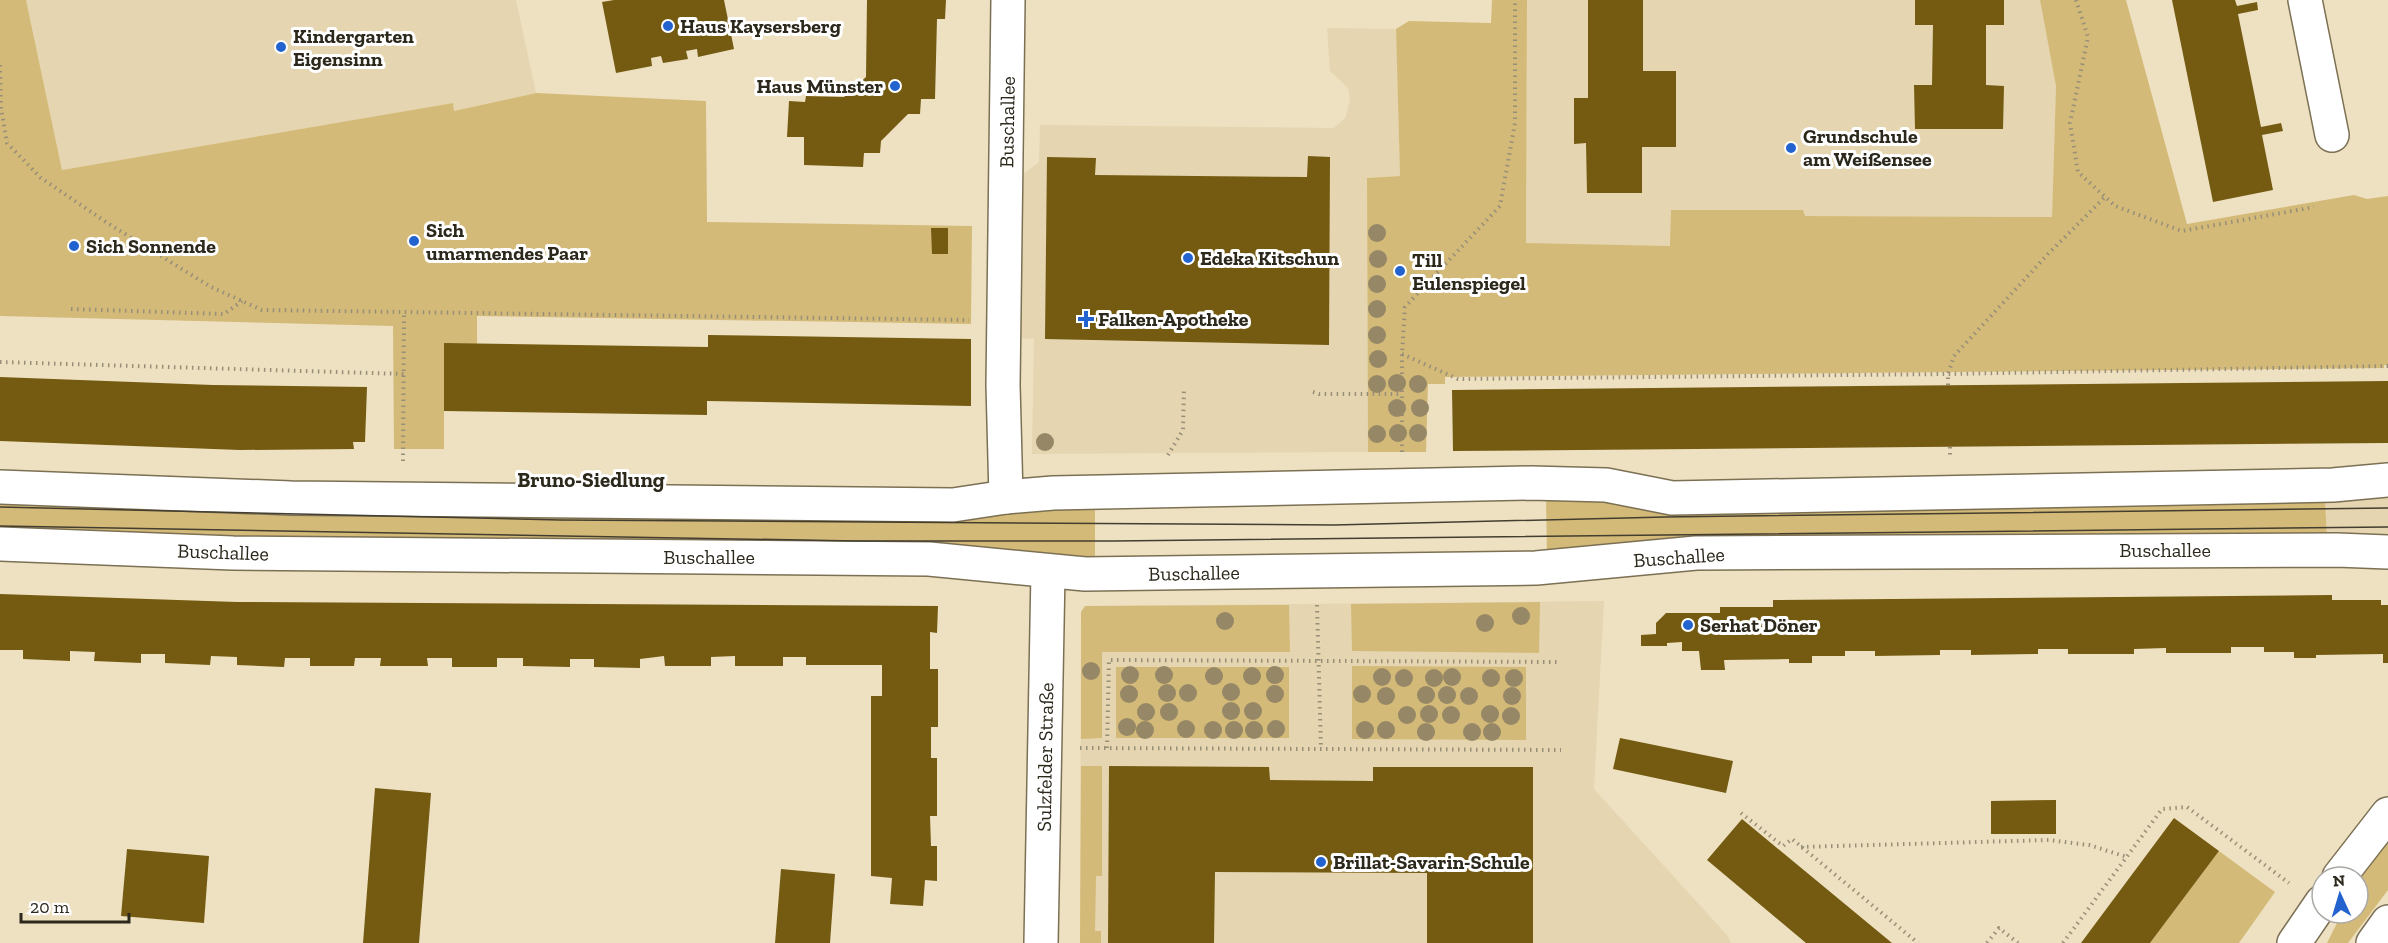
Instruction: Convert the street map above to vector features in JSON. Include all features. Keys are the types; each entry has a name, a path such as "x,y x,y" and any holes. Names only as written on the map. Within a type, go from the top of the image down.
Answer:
{"main road":[{"name":"Buschallee","path":"1006,496 1004,320 1008,0"},
{"path":"2305,0 2332,135"},
{"path":"0,487 291,498 953,505 1006,496 1053,493 1531,483 1606,485 1672,498 2322,485 2388,480"},
{"name":"Buschallee","path":"0,544 233,553 929,559 1085,574 1536,568 1696,554 2326,550 2388,552"},
{"name":"Sulzfelder Straße","path":"1041,943 1048,572"},
{"path":"2348,865 2388,814"},
{"path":"2294,943 2310,920"},
{"path":"2373,943 2388,922"}],"path":[{"path":"1402,460 1402,354 1405,307 1500,206 1515,123 1515,0"},
{"path":"2076,0 2088,37 2070,123 2078,172 2115,206 2182,231 2314,207"},
{"path":"0,65 2,108 7,143 41,178 109,224 211,287 262,310 1004,320"},
{"path":"1948,385 1948,374 1954,356 2048,254 2105,197"},
{"path":"71,309 224,314 242,301"},
{"path":"403,461 404,311"},
{"path":"1402,354 1458,379 1948,374 2388,366"},
{"path":"0,362 404,374"},
{"path":"1165,461 1183,430 1184,389"},
{"path":"1313,392 1319,394 1402,394"},
{"path":"1950,447 1950,455"},
{"path":"1317,599 1321,749"},
{"path":"1107,748 1109,660 1560,662"},
{"path":"1070,748 1561,750"},
{"path":"2063,943 2162,809 2187,807 2289,883"},
{"path":"1741,813 1783,846 1792,840 1802,847 1918,943"},
{"path":"1802,847 2049,840 2089,845 2127,856"},
{"path":"1987,943 1999,928 2018,943"}],"shaded area":[{"path":"0,0 26,0 62,170 453,103 454,111 536,93 706,101 707,222 972,226 971,324 477,316 477,344 444,344 444,449 394,449 393,326 0,316"},
{"name":"Kindergarten Eigensinn","path":"26,0 516,0 536,93 454,111 453,103 62,170"},
{"path":"1492,0 1527,0 1526,243 1670,246 1671,210 1803,210 1805,216 2052,217 2056,86 2040,0 2126,0 2187,224 2354,195 2367,199 2388,196 2388,365 2384,365 2384,368 1445,377 1445,384 1428,384 1426,452 1368,452 1367,178 1400,176 1396,29 1409,21 1491,23"},
{"name":"Grundschule am Weißensee","path":"1527,0 2040,0 2056,86 2052,217 1804,216 1803,210 1672,210 1671,246 1526,244"},
{"path":"1327,28 1396,29 1400,176 1367,178 1368,452 1032,454 1034,339 1017,338 1021,176 1039,162 1040,125 1334,128 1346,117 1350,99 1348,88 1330,71"},
{"path":"1546,496 2325,500 2327,538 1547,558"},
{"path":"2388,497 2388,540 2327,538 2325,500"},
{"path":"0,499 1095,502 1095,562 0,534"},
{"path":"1604,601 1594,789 1727,935 1731,943 1080,943 1081,612 1085,606"},
{"path":"1540,602 1539,653 1352,651 1351,604"},
{"path":"1289,605 1290,652 1102,652 1102,738 1081,739 1081,612 1085,606"},
{"path":"1352,666 1526,667 1526,740 1352,739"},
{"path":"1116,667 1289,667 1289,738 1116,738"},
{"path":"1081,766 1102,766 1102,876 1096,876 1095,931 1101,931 1101,943 1080,943"},
{"path":"2388,841 2388,890 2370,914 2370,866"},
{"path":"2219,851 2275,892 2239,943 2150,943"},
{"path":"2336,925 2362,925 2348,943 2327,943"}],"building":[{"name":"Haus Kaysersberg","path":"614,0 724,0 734,49 698,57 697,49 686,51 688,59 663,63 661,56 651,58 652,66 616,73 602,2"},
{"name":"Haus Münster","path":"867,0 946,0 945,19 937,19 935,99 921,99 920,114 908,114 881,141 880,153 864,153 863,167 804,165 804,137 787,137 789,101 805,102 806,96 844,97 866,77"},
{"path":"1588,0 1643,0 1643,71 1676,71 1676,147 1642,147 1642,193 1587,193 1586,143 1574,144 1574,98 1588,98"},
{"path":"1915,0 2004,0 2004,25 1986,25 1986,85 2004,86 2003,129 1915,129 1914,85 1932,85 1933,25 1915,25"},
{"path":"2172,0 2235,0 2237,6 2257,2 2258,10 2238,14 2261,127 2281,123 2283,131 2262,135 2273,190 2213,202"},
{"name":"Edeka Kitschun","path":"1308,156 1330,157 1329,345 1045,339 1047,157 1096,158 1095,175 1307,177"},
{"path":"931,228 948,228 948,254 932,254"},
{"path":"708,335 971,339 971,406 707,401 707,415 444,411 444,343 708,347"},
{"path":"0,377 213,385 367,387 365,442 353,442 354,449 240,450 0,441"},
{"path":"2388,381 2388,443 1453,451 1452,390"},
{"path":"0,594 237,602 938,606 937,633 930,632 930,669 938,669 938,727 931,727 931,758 937,758 937,816 930,816 931,846 937,846 937,881 925,880 923,906 890,904 892,878 871,876 871,696 882,696 882,665 806,665 806,657 783,657 783,666 735,666 735,656 711,657 711,666 665,666 664,656 640,659 640,668 594,667 594,659 570,659 570,667 523,666 523,658 497,658 497,667 452,667 452,658 427,658 428,666 380,666 381,658 355,658 354,666 310,666 310,658 285,658 284,667 237,665 237,657 211,656 210,665 165,663 165,654 141,654 141,663 94,661 95,652 70,651 70,661 23,659 23,650 0,650"},
{"path":"2332,595 2332,600 2381,600 2381,605 2388,605 2388,663 2383,663 2383,654 2316,655 2316,658 2294,658 2294,652 2264,652 2264,647 2231,647 2231,653 2166,653 2166,648 2134,649 2134,654 2068,654 2068,649 2038,649 2038,654 1971,655 1971,650 1940,650 1940,655 1875,656 1875,651 1845,651 1845,656 1812,656 1812,663 1789,663 1789,659 1724,660 1725,670 1701,670 1699,651 1682,651 1682,642 1667,643 1667,646 1641,646 1641,635 1656,634 1656,623 1666,613 1720,613 1720,607 1773,607 1773,600"},
{"path":"1620,738 1733,761 1726,793 1613,769"},
{"name":"Brillat-Savarin-Schule","path":"1109,766 1269,767 1270,780 1373,781 1373,767 1533,767 1533,943 1427,943 1427,873 1215,872 1214,943 1108,943"},
{"path":"375,788 431,793 419,943 363,943"},
{"path":"2056,800 2056,834 1991,834 1991,801"},
{"path":"2174,818 2219,851 2150,943 2081,943"},
{"path":"1742,819 1892,943 1806,943 1707,860"},
{"path":"127,849 209,856 204,923 121,916"},
{"path":"781,869 835,874 830,943 775,943"}],"tram line":[{"path":"0,507 560,520 1334,525 1665,517 2388,508"},
{"path":"0,526 855,541 1113,541 2388,527"}],"place":[{"name":"Haus Kaysersberg","path":"668,26"},
{"name":"Kindergarten Eigensinn","path":"281,47"},
{"name":"Haus Münster","path":"895,86"},
{"name":"Grundschule am Weißensee","path":"1791,148"},
{"name":"Sich umarmendes Paar","path":"414,241"},
{"name":"Sich Sonnende","path":"74,246"},
{"name":"Edeka Kitschun","path":"1188,258"},
{"name":"Till Eulenspiegel","path":"1400,271"},
{"name":"Falken-Apotheke","path":"1086,319"},
{"name":"Serhat Döner","path":"1688,625"},
{"name":"Brillat-Savarin-Schule","path":"1321,862"}],"district":[{"name":"Bruno-Siedlung","path":"591,480"}]}
